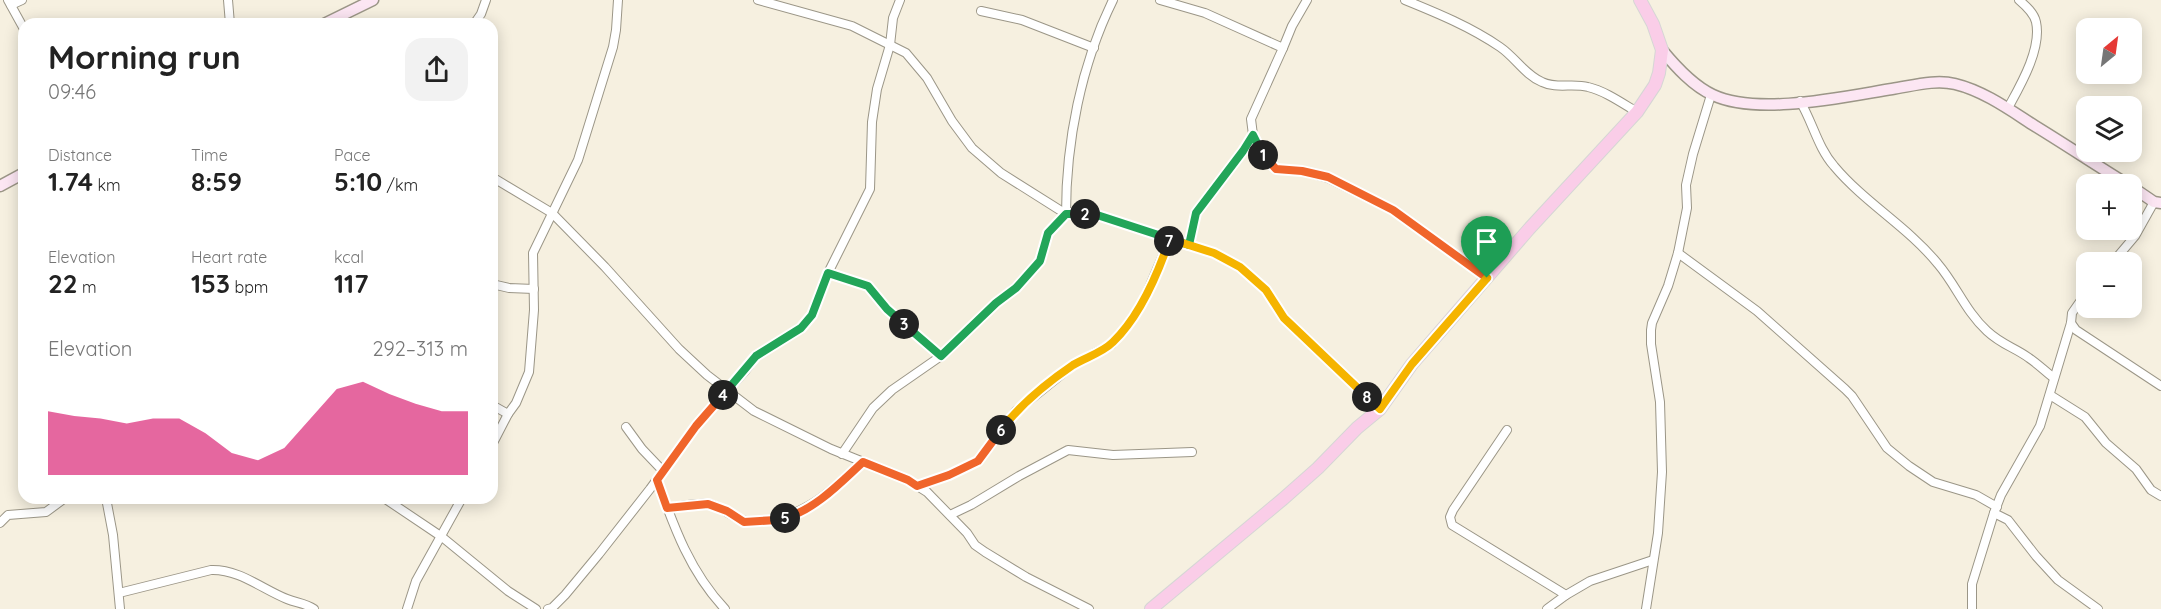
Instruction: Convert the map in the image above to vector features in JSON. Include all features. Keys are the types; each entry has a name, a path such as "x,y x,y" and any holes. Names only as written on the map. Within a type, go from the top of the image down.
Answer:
{"main road":[{"path":"336,18 373,0"},
{"path":"1640,0 1653,24 1662,50 1686,76 1711,94 1728,101 1755,105 1927,83 1952,83 2008,108 2111,174"},
{"path":"1157,607 1318,468 1357,428 1380,409 1412,364 1637,112 1655,85 1662,50"},
{"path":"3,180 18,175"},
{"path":"2142,193 2158,202"}],"street":[{"path":"18,18 10,2 22,0"},
{"path":"228,0 230,18"},
{"path":"478,18 486,0"},
{"path":"498,433 516,403 529,372 534,289 533,253 578,160 613,47 618,0"},
{"path":"758,0 852,26 906,53 927,78 957,129 982,158 1066,214 1091,213 1214,253 1240,267 1266,290 1284,318 1380,409"},
{"path":"552,609 599,554 696,426 756,356 801,328 812,315 828,273 870,189 875,100 890,45 893,18 900,0"},
{"path":"842,454 873,408 892,390 941,356 996,303 1016,288 1040,261 1048,233 1066,214 1066,174 1070,146 1094,48 1113,0"},
{"path":"1160,0 1205,13 1283,48"},
{"path":"1307,0 1292,26 1251,119 1253,135 1264,156 1276,169 1302,171 1328,177 1393,210 1487,278"},
{"path":"1405,0 1481,35 1502,48 1527,74 1545,84 1587,86 1637,112"},
{"path":"2008,108 2032,58 2036,38 2036,22 2029,9 2019,0"},
{"path":"981,11 1022,20 1094,48"},
{"path":"1646,609 1661,508 1662,472 1660,402 1651,330 1678,253 1687,208 1686,185 1711,94"},
{"path":"1800,101 1823,151 1833,165 1938,264 1964,304 1988,332 2004,346 2029,357 2054,378"},
{"path":"1189,245 1196,213 1253,135"},
{"path":"498,181 552,213 605,267 679,350 754,411 794,433 908,480 927,492 975,545 1004,565 1089,609"},
{"path":"2121,252 2158,202"},
{"path":"917,486 949,475 978,461 1016,411 1073,365 1112,344 1143,302 1170,239"},
{"path":"1678,253 1757,311 1845,389 1887,448 1933,482 1976,495 1996,510 2008,520 2058,580 2098,609"},
{"path":"828,273 868,286 887,309 941,356"},
{"path":"498,285 534,289"},
{"path":"1972,609 1972,584 1996,510 2040,426 2072,313 2076,307"},
{"path":"2071,323 2076,330 2161,386"},
{"path":"2050,395 2085,417 2106,443 2136,470 2151,490 2161,496"},
{"path":"498,408 508,414"},
{"path":"626,427 642,449 663,471"},
{"path":"1507,430 1453,510 1450,517 1452,525 1566,595"},
{"path":"950,515 1068,450 1113,455 1192,452"},
{"path":"667,508 708,504 727,511 744,522 776,520 794,515 828,494 863,462"},
{"path":"657,480 684,552 701,579 726,609"},
{"path":"0,523 8,515 46,512 57,504"},
{"path":"107,504 113,535 120,609"},
{"path":"393,504 442,537 508,591 536,609"},
{"path":"407,609 416,581 459,504"},
{"path":"1547,609 1590,581 1653,560"},
{"path":"119,593 211,570 221,570 289,600 305,603 314,609"}],"route":[{"path":"1487,278 1393,210 1328,177 1302,171 1276,169 1268,161 1253,135 1196,213 1189,245 1170,239 1118,224 1091,213 1066,214 1048,233 1040,261 1016,288 996,303 941,356 887,309 868,286 828,273 812,315 801,328 756,356 696,426 657,480 667,508 708,504 727,511 744,522 776,520 794,515 828,494 863,462 908,480 917,486 963,469 978,461 989,449 1016,411 1073,365 1112,344 1143,302 1170,239 1214,253 1240,267 1266,290 1284,318 1380,409 1412,364 1487,278"}]}
